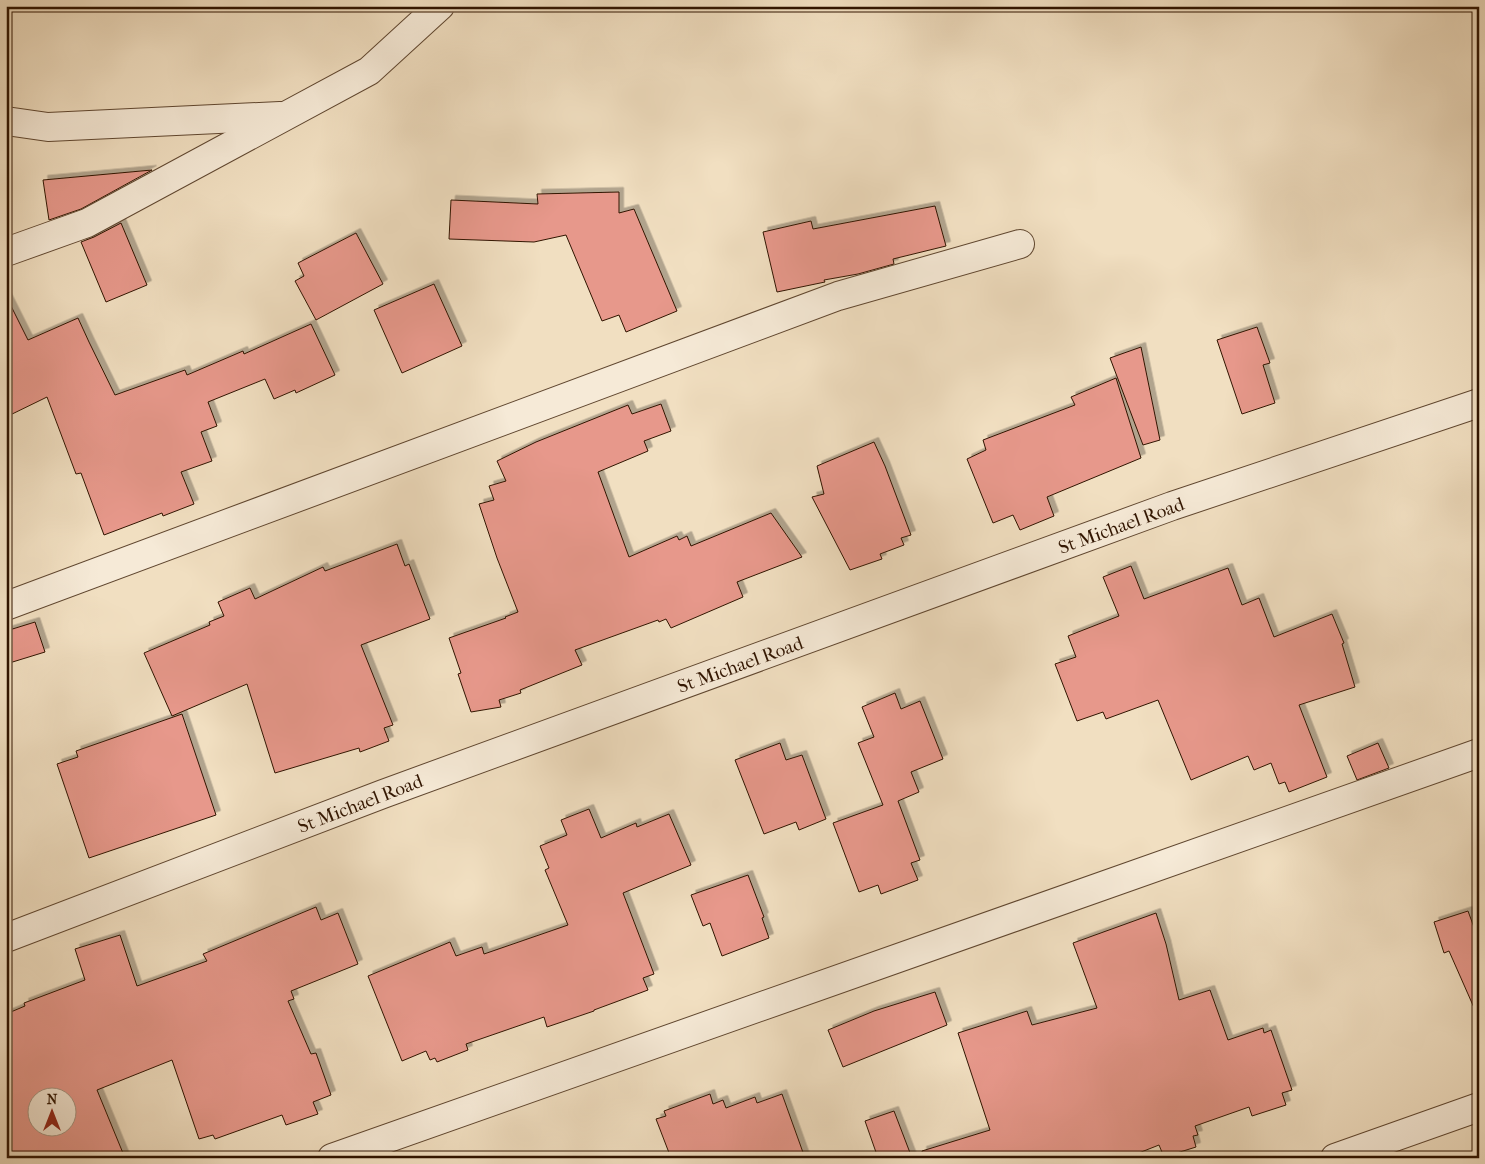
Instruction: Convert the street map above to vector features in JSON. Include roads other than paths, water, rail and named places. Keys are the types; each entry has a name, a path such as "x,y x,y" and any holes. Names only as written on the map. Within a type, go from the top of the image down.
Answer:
{"street":[{"path":"6,252 87,224 368,71 440,6"},
{"path":"6,121 48,127 286,116"},
{"path":"6,606 838,296 1020,244"},
{"name":"St Michael Road","path":"6,938 382,794 1125,523 1479,403"},
{"path":"332,1158 1479,753"},
{"path":"1335,1158 1479,1107"}]}
